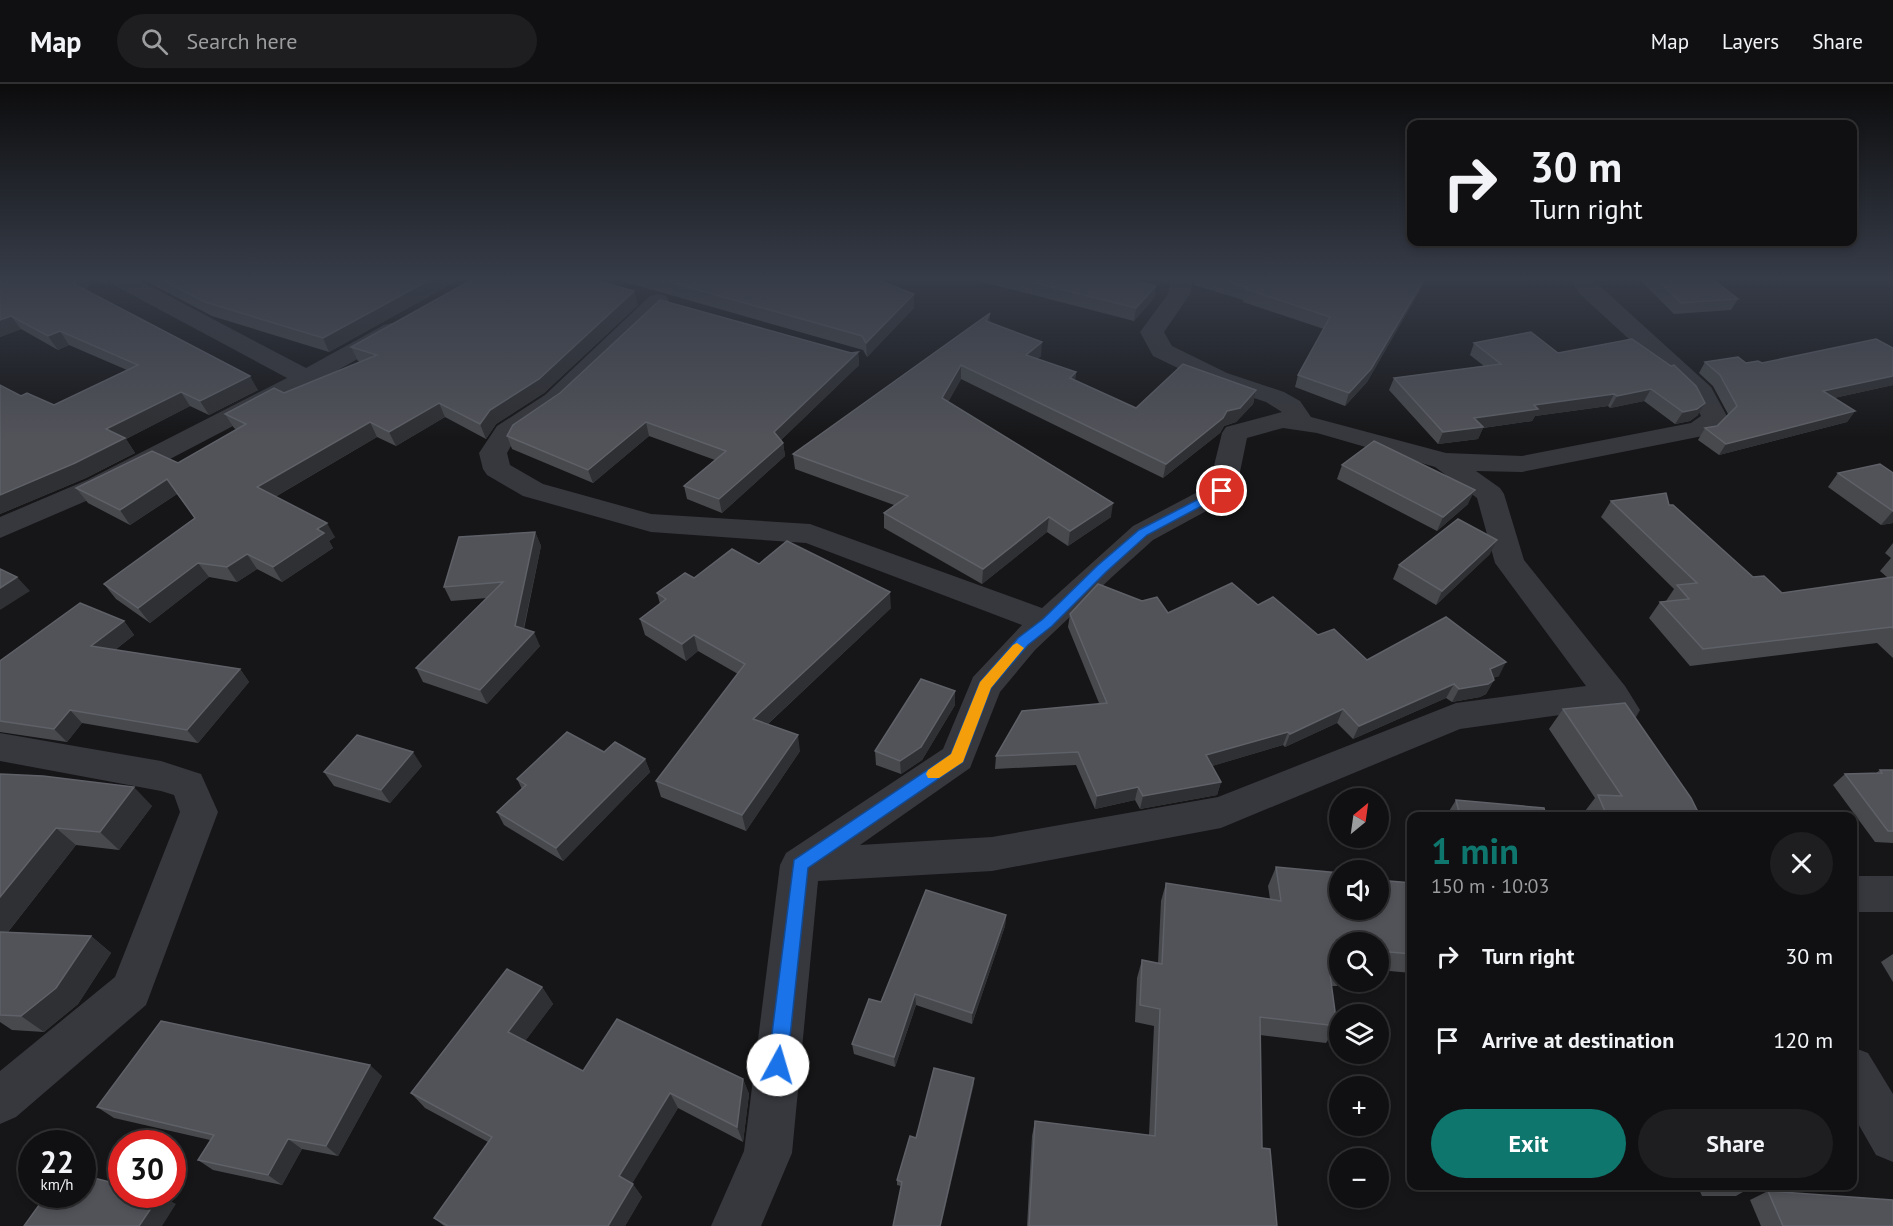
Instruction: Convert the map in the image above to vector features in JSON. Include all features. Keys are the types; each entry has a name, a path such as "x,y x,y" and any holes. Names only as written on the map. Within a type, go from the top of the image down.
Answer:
{"street":[{"path":"213,331 306,378"},
{"path":"3,525 97,486 306,378 390,331"},
{"path":"626,331 554,400 506,432 493,453 498,469 533,490 651,523 810,534 1047,622"},
{"path":"1152,331 1162,351 1218,378 1275,397 1291,406 1302,423"},
{"path":"736,1226 768,1153 800,865 957,758 985,686 1023,642 1143,533 1222,491 1235,433 1282,420 1302,423 1445,461 1522,464 1699,429 1714,418 1702,392 1635,331"},
{"path":"1445,461 1490,494 1510,563 1613,695 1638,732"},
{"path":"800,865 992,854 1221,812 1456,716 1613,695"},
{"path":"0,747 161,776 188,785 199,812 131,992 0,1101"},
{"path":"1857,894 1893,894"},
{"path":"1857,1077 1893,1138"}],"building":[{"path":"39,331 59,331 48,336"},
{"path":"61,331 164,331 250,376 200,401 181,392 106,429 125,438 75,463 0,495 0,385 21,396 27,393 54,405 138,365"},
{"path":"301,331 335,331 323,338"},
{"path":"379,331 591,331 539,379 490,410 480,424 439,403 389,432 370,422 257,487 327,523 317,529 324,533 273,567 247,554 227,567 198,563 138,608 104,584 195,518 167,479 120,510 76,488 152,451 178,463 246,424 225,414 274,388 284,393 377,355 351,347"},
{"path":"626,331 773,331 851,353 858,352 774,432 783,443 719,499 684,486 726,451 646,422 588,470 507,436 513,425 560,393"},
{"path":"845,331 877,331 866,343 862,336"},
{"path":"964,331 1013,331 1042,342 1026,355 1076,372 1070,378 1136,408 1183,364 1256,390 1240,408 1227,411 1223,418 1166,464 961,365 942,398 1113,503 1070,531 1049,517 983,569 884,513 908,496 793,454"},
{"path":"1322,331 1393,331 1371,369 1349,393 1298,375"},
{"path":"1531,332 1558,353 1632,339 1671,366 1674,365 1696,386 1705,403 1697,409 1683,412 1651,389 1617,396 1614,394 1534,405 1538,409 1474,418 1483,427 1443,432 1394,378 1501,364 1474,343"},
{"path":"1876,339 1893,348 1893,376 1823,391 1855,411 1726,444 1705,428 1717,426 1737,406 1720,375 1705,362 1738,357 1746,363 1758,361 1762,363"},
{"path":"1374,441 1475,490 1443,517 1342,465"},
{"path":"1880,464 1893,473 1893,511 1838,473"},
{"path":"1666,493 1669,505 1673,505 1753,577 1764,576 1782,593 1893,577 1893,628 1703,649 1660,602 1689,599 1677,585 1697,583 1611,501"},
{"path":"1458,519 1497,540 1442,591 1399,565"},
{"path":"535,532 515,626 534,632 480,690 416,668 503,582 444,587 459,537"},
{"path":"787,541 890,592 753,719 798,735 742,815 656,781 745,664 694,635 682,644 640,619 666,599 657,593 685,573 694,578 732,549 759,564"},
{"path":"0,569 17,577 0,588"},
{"path":"1232,583 1258,605 1273,597 1318,635 1334,629 1367,660 1446,617 1506,662 1490,669 1494,680 1488,684 1459,689 1454,684 1359,726 1343,709 1290,734 1288,732 1206,755 1221,782 1143,796 1138,787 1097,796 1078,752 996,756 1022,711 1107,703 1070,614 1098,584 1142,601 1157,597 1168,613"},
{"path":"80,603 124,621 91,646 240,669 187,730 70,710 54,729 0,721 0,661"},
{"path":"921,679 955,691 921,747 900,761 875,751"},
{"path":"1625,703 1691,798 1698,812 1605,812 1598,795 1622,796 1563,709"},
{"path":"567,732 604,752 615,742 645,759 556,848 497,812 526,785 517,779"},
{"path":"357,735 413,752 381,790 324,772"},
{"path":"1880,770 1893,770 1893,831 1888,831 1845,774 1882,773"},
{"path":"0,774 43,776 134,787 100,832 56,828 0,897"},
{"path":"1456,800 1544,808 1545,812 1459,812"},
{"path":"1276,867 1329,872 1329,920 1389,920 1389,881 1407,883 1407,954 1389,952 1389,932 1329,932 1329,992 1332,992 1334,1004 1329,1004 1329,1025 1260,1017 1262,1148 1270,1149 1277,1226 1029,1226 1035,1121 1155,1136 1160,1009 1140,1005 1142,960 1162,964 1166,883 1281,901"},
{"path":"926,890 1006,915 972,1013 915,994 894,1057 852,1044 869,999 881,1002"},
{"path":"0,932 91,936 56,988 21,1016 0,1015"},
{"path":"507,969 542,987 508,1032 583,1071 617,1019 743,1079 737,1127 670,1093 619,1176 633,1184 608,1226 448,1226 434,1218 492,1137 411,1093"},
{"path":"161,1021 370,1065 326,1146 288,1139 268,1175 198,1160 214,1135 97,1107"},
{"path":"934,1068 974,1078 940,1226 893,1226 902,1182 897,1180 910,1136 916,1138"},
{"path":"96,1178 108,1182 108,1208 151,1208 139,1226 24,1226 37,1208 96,1208"},
{"path":"1768,1191 1893,1200 1893,1226 1783,1226"}],"slow traffic":[{"path":"934,774 957,758 985,686 1017,648"}],"route":[{"path":"778,1065 800,865 957,758 985,686 1023,642 1143,533 1222,491"}]}
